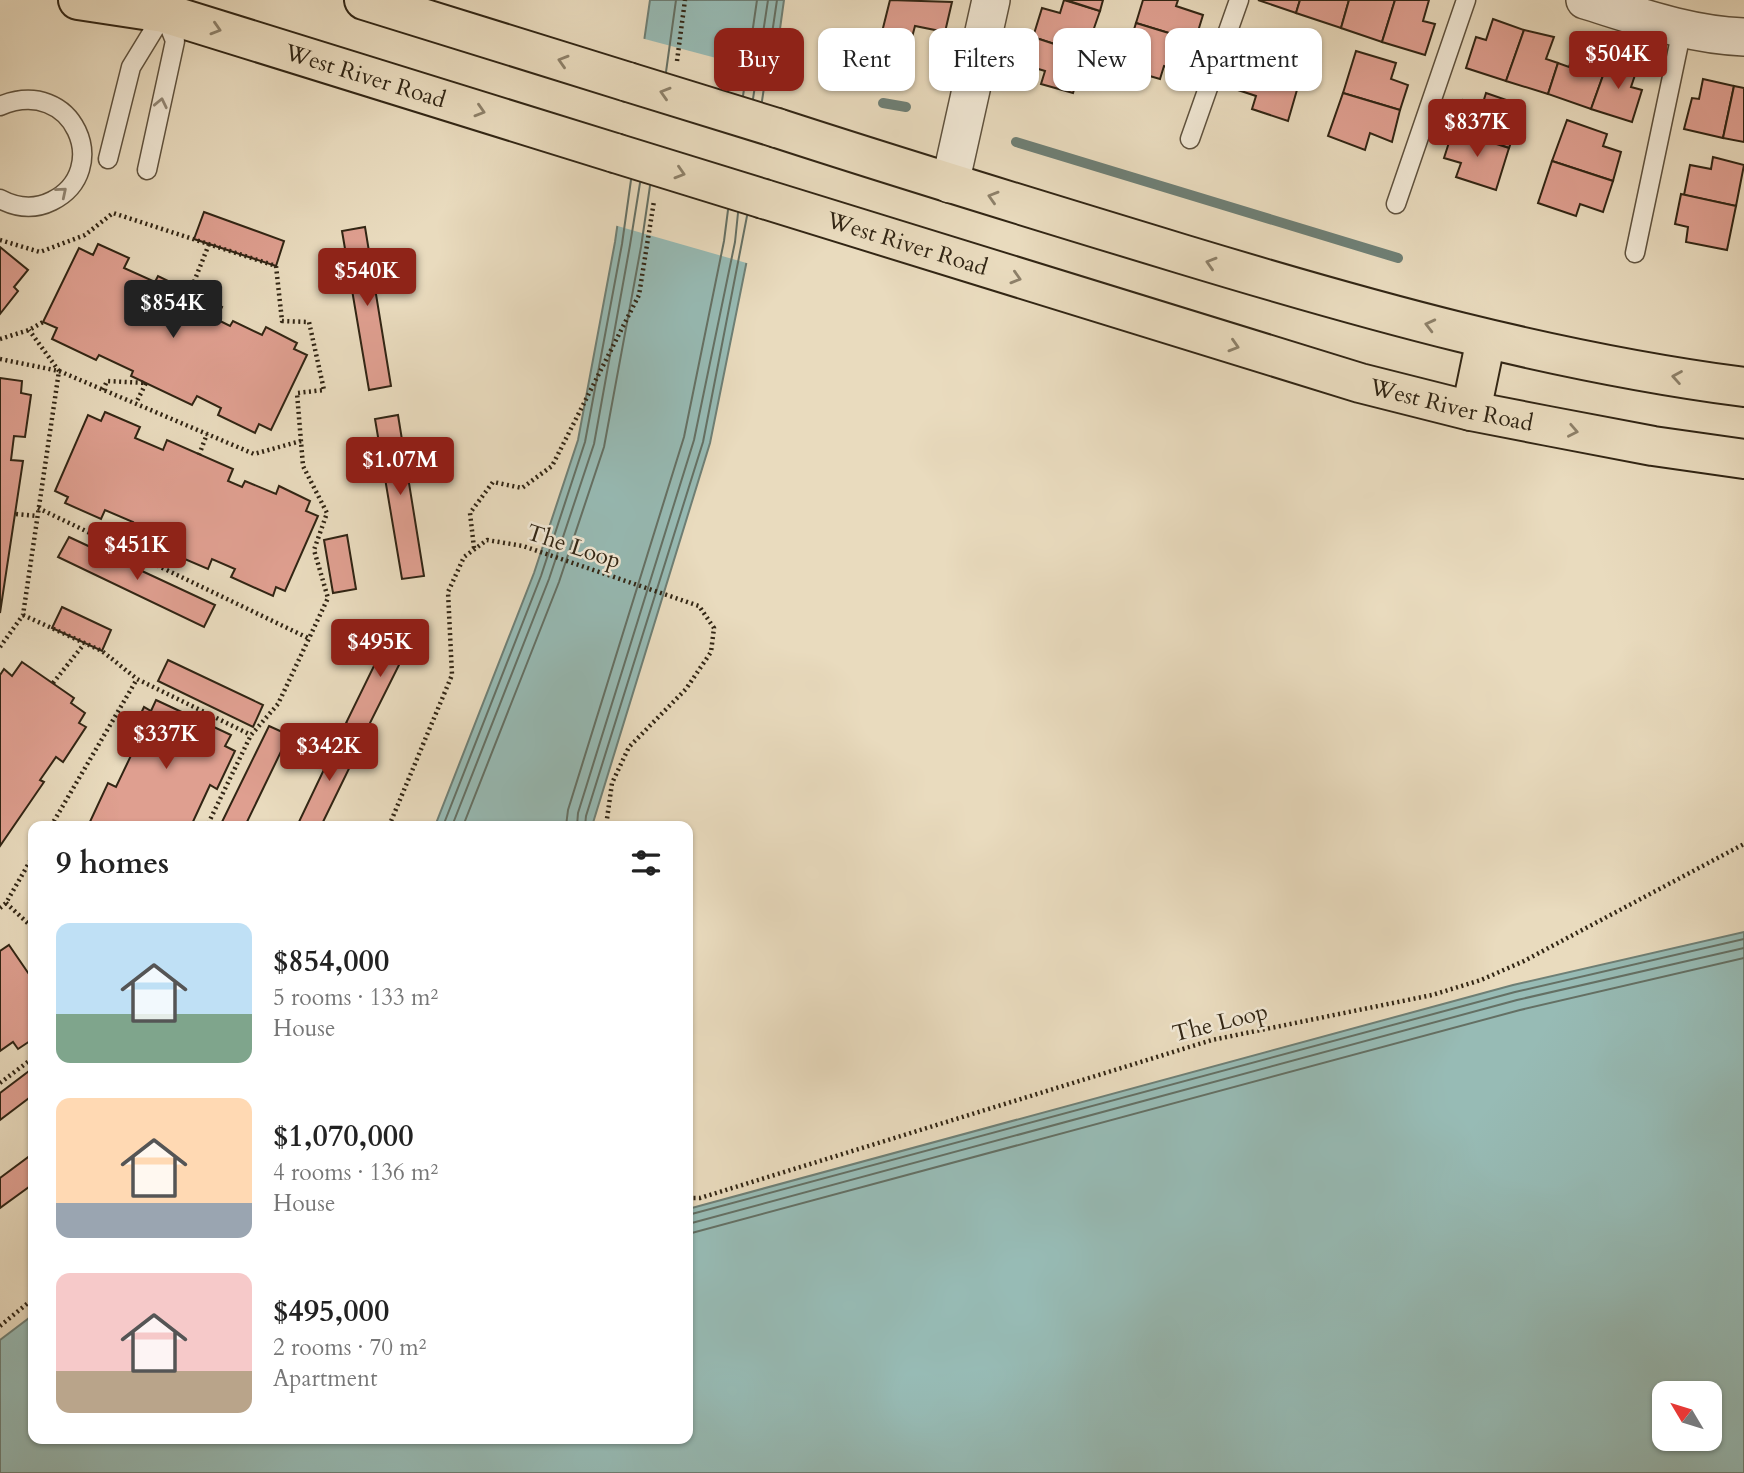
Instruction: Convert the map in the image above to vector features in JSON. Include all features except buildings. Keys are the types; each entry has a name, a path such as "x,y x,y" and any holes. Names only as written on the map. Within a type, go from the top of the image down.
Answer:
{"main road":[{"name":"West River Road","path":"78,0 166,7 615,153 1360,383 1471,411 1653,446 1744,459"},
{"path":"364,0 950,184 1338,301 1486,339 1599,364 1744,387"},
{"path":"1471,411 1486,339"}],"street":[{"path":"950,184 991,0"},
{"path":"1585,0 1667,20 1712,35 1744,37"}],"lane":[{"path":"1190,139 1239,0"},
{"path":"1396,204 1466,0"},
{"path":"108,159 131,66 166,7"},
{"path":"147,170 175,41 166,7"},
{"path":"1635,253 1667,20"},
{"path":"0,106 18,99 37,99 55,105 69,117 79,133 82,151 80,168 61,197 27,208 0,199"}],"path":[{"path":"676,68 685,0"},
{"path":"392,821 452,675 448,592 464,557 475,549 470,513 493,482 522,488 552,466 639,295 656,188"},
{"path":"0,240 40,252 85,235 113,213 275,266 282,321 309,322 324,390 297,393 303,466 327,513 314,550 328,598 278,704 251,735 210,821"},
{"path":"190,292 209,244"},
{"path":"0,339 29,330 43,322"},
{"path":"0,647 23,615 59,371 29,330"},
{"path":"0,359 59,371 254,454 301,441"},
{"path":"103,390 107,381 146,383 136,403"},
{"path":"199,455 207,434"},
{"path":"38,508 308,638"},
{"path":"16,514 37,516"},
{"name":"The Loop","path":"475,549 487,540 523,546 699,606 714,628 711,652 686,689 629,747 612,783 607,821"},
{"path":"152,563 161,549"},
{"path":"23,615 102,651 137,679 251,735"},
{"path":"54,684 84,644"},
{"path":"54,821 137,679"},
{"name":"The Loop","path":"693,1198 1212,1040 1432,995 1481,980 1524,961 1744,844"},
{"path":"0,908 6,903 28,865"},
{"path":"6,903 28,923"},
{"path":"0,1083 28,1062"},
{"path":"0,1326 28,1302"}],"water":[{"path":"650,0 784,0 780,28 714,28 714,91 771,91 750,245 710,443 594,821 437,821 534,573 578,440 615,242"},
{"path":"1744,932 1744,1473 0,1473 0,1340 28,1319 28,1444 693,1444 693,1208 1513,985"}],"pier":[{"path":"641,38 714,57 714,91 774,91 750,264 614,225"}],"waterway":[{"path":"883,103 906,107"},
{"path":"1016,142 1398,258"}]}
